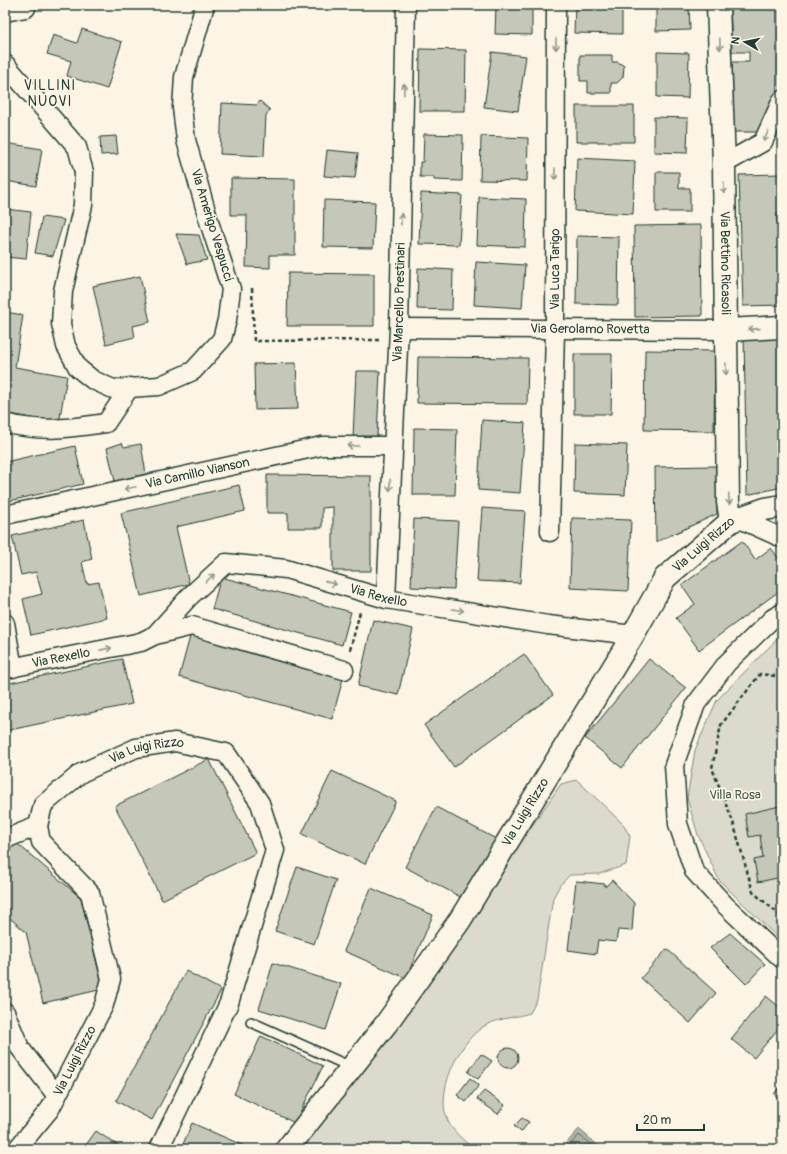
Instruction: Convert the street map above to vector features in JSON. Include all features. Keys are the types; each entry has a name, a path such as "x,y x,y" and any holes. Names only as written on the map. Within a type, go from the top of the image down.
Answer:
{"street":[{"name":"Via Amerigo Vespucci","path":"5,64 77,147 84,172 82,205 63,291 61,324 66,346 78,368 93,380 113,389 159,386 193,371 222,339 227,320 231,289 210,225 186,140 182,108 184,77 205,5"},
{"name":"Via Marcello Prestinari","path":"386,599 398,334 406,5"},
{"name":"Via Luca Tarigo","path":"550,532 555,330 556,5"},
{"name":"Via Bettino Ricasoli","path":"718,5 724,164 728,502 735,520"},
{"path":"5,12 26,8"},
{"path":"724,164 763,142 782,100"},
{"name":"Via Gerolamo Rovetta","path":"398,334 555,330 726,330 782,327"},
{"path":"5,423 25,428 58,430 106,424 130,387"},
{"name":"Via Camillo Vianson","path":"5,514 322,446 392,446"},
{"name":"Via Luigi Rizzo","path":"287,1149 386,1024 460,920 633,635 665,578 735,520 765,509 782,506"},
{"path":"735,520 782,538"},
{"name":"Via Rexello","path":"155,635 189,597 226,563 286,569 386,599 548,625 633,635"},
{"path":"782,612 773,618 727,663 696,704 674,765 678,824 694,871 725,905 782,959"},
{"name":"Via Rexello","path":"5,623 9,668 141,642 155,635 192,626 344,670"},
{"name":"Via Luigi Rizzo","path":"17,1149 50,1109 104,1005 112,979 90,893 41,842 38,826 43,805 81,773 136,748 175,742 226,753 260,803 275,850 229,1003 159,1149"},
{"path":"5,840 38,826"},
{"path":"5,1012 20,1048 57,1096"}],"lane":[{"path":"251,1022 352,1068"}],"path":[{"path":"231,289 253,288 254,341 398,334"},
{"path":"782,677 760,674 721,725 712,768 733,822 753,892 782,917"}],"green space":[{"name":"Villa Rosa","path":"782,634 782,942 719,880 698,835 687,798 695,750 717,700"},
{"path":"577,780 622,823 630,836 626,865 599,874 570,875 560,885 553,898 537,1000 530,1013 488,1024 478,1030 460,1051 448,1078 444,1104 446,1116 450,1126 473,1149 302,1149 350,1087 561,784"}],"water":[{"path":"579,1129 602,1149 562,1148"}],"building":[{"path":"496,5 532,5 532,35 495,34"},
{"path":"575,5 622,5 622,34 574,33"},
{"path":"656,5 689,5 690,30 656,31"},
{"path":"730,5 782,5 782,95 763,132 734,132 732,62 749,62 749,52 732,52"},
{"path":"82,29 122,42 107,89 67,76 71,61 47,54 53,35 77,43"},
{"path":"420,49 466,50 465,111 419,111"},
{"path":"492,52 526,56 518,111 484,107"},
{"path":"657,52 689,53 688,98 657,97"},
{"path":"580,55 612,55 612,62 618,62 624,66 623,77 617,83 611,83 611,93 588,93 588,81 580,81"},
{"path":"260,101 270,110 266,115 264,156 220,154 222,103 257,105"},
{"path":"576,106 634,106 634,142 576,142"},
{"path":"654,117 688,118 687,153 654,152"},
{"path":"424,134 463,135 462,181 434,180 434,177 420,177 420,162 423,162"},
{"path":"116,136 118,154 101,155 100,137"},
{"path":"481,136 528,138 527,181 480,180"},
{"path":"5,143 42,149 36,186 5,181"},
{"path":"327,150 358,153 355,178 324,176"},
{"path":"577,158 635,161 633,214 575,211"},
{"path":"656,172 679,172 679,188 690,188 690,212 656,212"},
{"path":"782,174 782,214 777,214 777,222 782,222 782,256 779,256 779,263 782,263 782,305 743,306 739,175"},
{"path":"231,178 295,179 295,255 270,255 270,268 246,267 247,215 231,215"},
{"path":"421,193 462,195 459,245 419,244"},
{"path":"479,197 526,199 525,247 477,245"},
{"path":"324,200 375,202 373,248 323,247"},
{"path":"5,209 31,212 26,259 5,257"},
{"path":"42,217 64,220 53,256 35,253"},
{"path":"701,225 702,316 635,317 634,226"},
{"path":"176,234 199,235 207,260 187,264"},
{"path":"577,236 619,237 618,305 576,304"},
{"path":"476,262 525,265 522,308 474,305"},
{"path":"418,268 453,270 452,310 417,309"},
{"path":"288,273 374,274 374,326 287,326"},
{"path":"140,276 150,322 133,326 135,337 106,344 93,286"},
{"path":"5,312 23,315 15,367 67,376 59,423 5,413"},
{"path":"782,336 782,387 780,387 780,395 782,395 782,487 747,495 744,337"},
{"path":"645,350 715,351 714,431 644,430"},
{"path":"574,354 612,354 611,414 574,414"},
{"path":"418,357 528,358 527,404 417,403"},
{"path":"296,363 298,409 255,410 254,364"},
{"path":"356,371 380,371 377,437 353,437"},
{"path":"482,420 525,423 520,493 478,490"},
{"path":"414,428 457,429 455,495 413,495"},
{"path":"122,443 124,447 141,444 146,474 115,481 107,448"},
{"path":"575,443 627,445 625,495 574,493"},
{"path":"75,446 83,484 5,502 5,462"},
{"path":"716,466 717,514 656,542 655,467"},
{"path":"267,475 371,476 371,571 333,571 333,507 322,508 322,528 288,528 288,513 267,513"},
{"path":"239,485 245,511 176,527 189,584 141,596 121,513"},
{"path":"482,508 525,511 520,583 477,581"},
{"path":"572,518 631,520 628,591 570,588"},
{"path":"414,519 458,521 454,589 411,587"},
{"path":"84,520 92,559 82,562 87,584 99,582 107,618 31,635 23,599 42,594 36,572 21,575 12,536"},
{"path":"742,541 755,560 771,548 782,563 782,589 699,650 676,618 695,604 682,585"},
{"path":"221,577 351,612 342,645 212,609"},
{"path":"373,620 413,629 398,695 358,686"},
{"path":"191,633 344,675 332,719 179,677"},
{"path":"524,654 553,695 454,767 424,725"},
{"path":"122,659 132,704 5,731 5,684"},
{"path":"649,659 686,688 622,768 585,738"},
{"path":"209,759 256,853 162,900 115,806"},
{"path":"332,771 396,801 365,864 302,834"},
{"path":"780,806 782,819 782,877 758,882 754,860 763,858 760,835 749,837 745,814"},
{"path":"436,807 496,839 464,899 405,867"},
{"path":"13,840 81,898 103,989 43,1003 26,932 5,914 5,850"},
{"path":"297,867 336,880 314,944 275,931"},
{"path":"612,880 634,903 632,931 618,930 616,942 598,940 596,954 568,950 576,881 605,884 605,887"},
{"path":"371,888 433,915 406,978 344,951"},
{"path":"730,933 765,964 746,984 710,948"},
{"path":"667,949 716,993 690,1023 641,978"},
{"path":"273,963 341,984 326,1030 259,1009"},
{"path":"186,971 221,990 152,1120 116,1101"},
{"path":"766,996 782,1009 782,1024 754,1058 731,1039"},
{"path":"261,1036 323,1066 295,1123 234,1094"},
{"path":"508,1048 515,1051 518,1058 515,1065 508,1068 501,1065 498,1058 501,1051"},
{"path":"481,1054 492,1061 478,1079 468,1072"},
{"path":"470,1078 479,1085 466,1102 457,1095"},
{"path":"782,1084 782,1101 774,1094"},
{"path":"484,1091 505,1105 498,1114 477,1099"},
{"path":"522,1118 529,1122 521,1132 514,1126"},
{"path":"192,1123 251,1149 181,1149"},
{"path":"96,1131 123,1149 83,1149"}],"district":[{"name":"VILLINI NUOVI","path":"50,94"}]}
